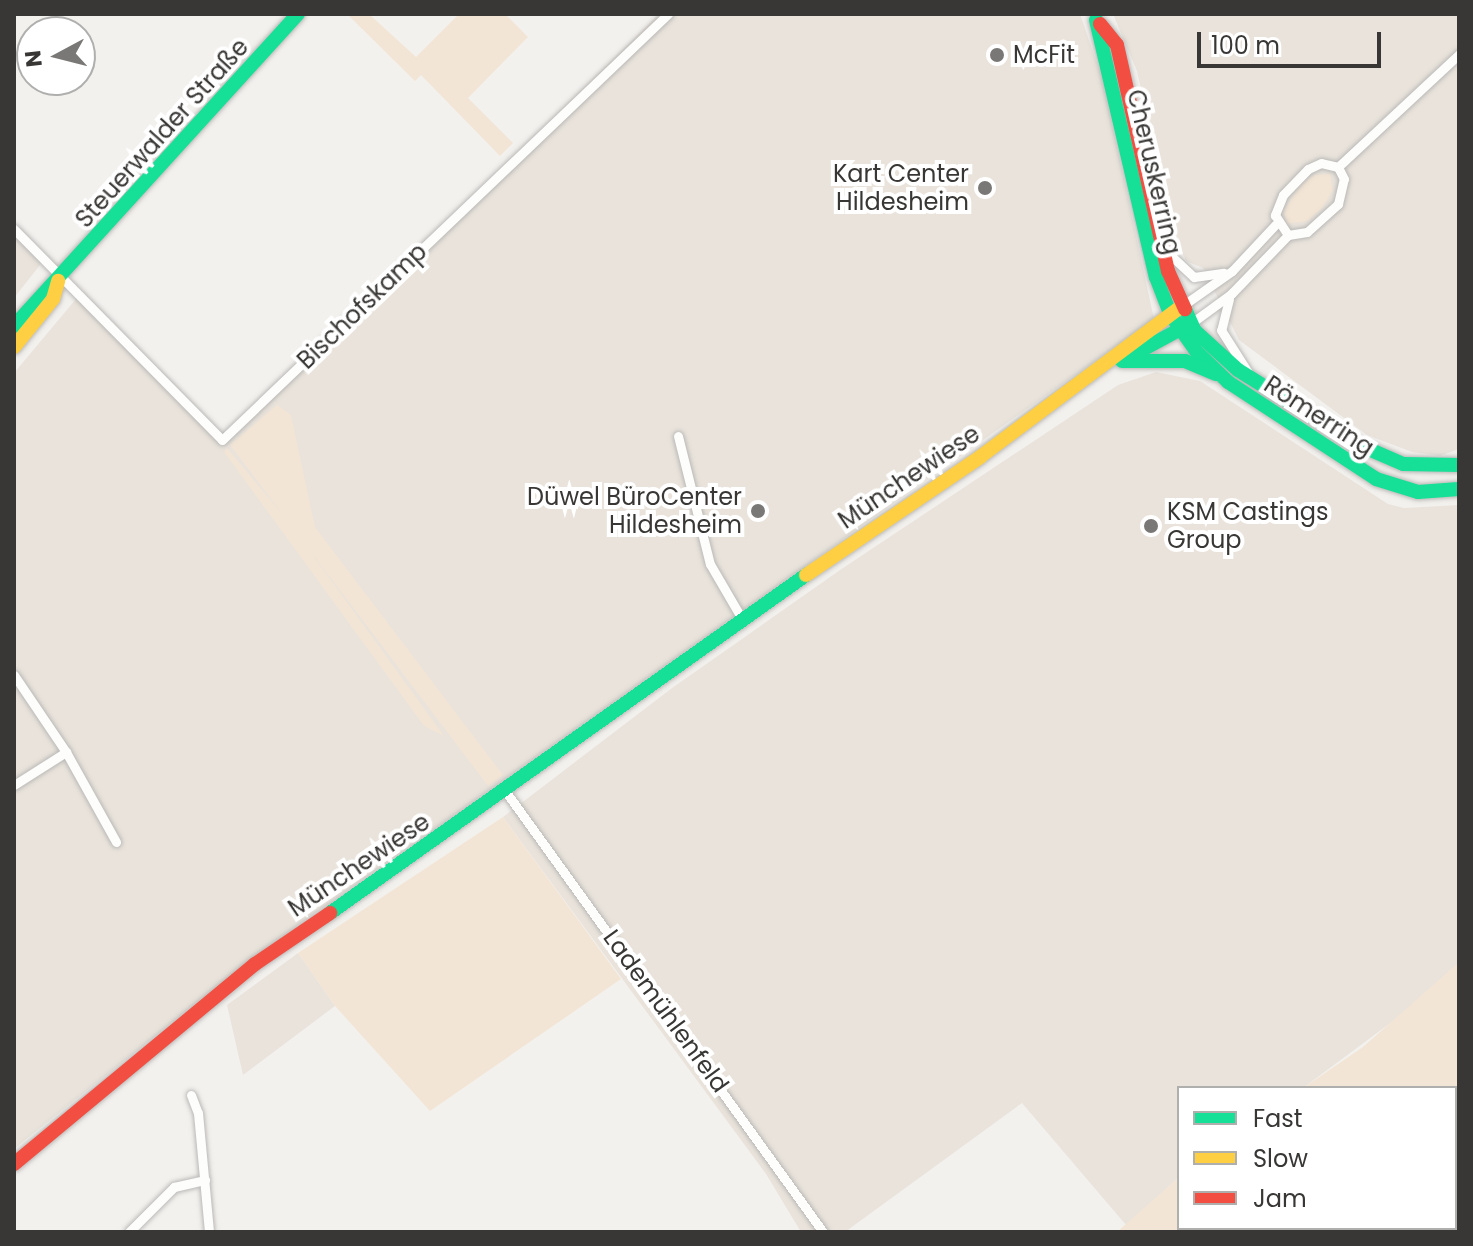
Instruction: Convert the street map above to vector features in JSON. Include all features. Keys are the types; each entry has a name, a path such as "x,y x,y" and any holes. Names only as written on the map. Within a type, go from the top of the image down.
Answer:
{"main road":[{"name":"Steuerwalder Straße","path":"14,326 61,278 298,14"},
{"name":"Cheruskerring","path":"1095,17 1117,45 1176,310"},
{"name":"Cheruskerring","path":"1095,17 1147,243 1185,326"},
{"name":"Steuerwalder Straße","path":"14,347 53,299 61,278"},
{"name":"Münchewiese","path":"14,1164 255,964 506,792 742,619 1100,371 1176,310"},
{"name":"Münchewiese","path":"1100,371 1185,326"},
{"name":"Römerring","path":"1185,326 1253,380 1390,460 1420,467 1459,465"},
{"name":"Römerring","path":"1185,326 1228,382 1376,479 1418,492 1459,489"},
{"name":"Münchewiese","path":"1122,361 1185,361 1228,382"}],"street":[{"name":"Bischofskamp","path":"61,278 222,440 668,14"},
{"path":"1338,167 1459,54"},
{"path":"1176,310 1232,271 1276,224 1283,195 1308,169 1321,163 1338,167"},
{"path":"1185,326 1231,294 1288,235 1307,232 1338,204 1344,179 1338,167"},
{"path":"1276,224 1288,235"},
{"path":"14,229 61,278"},
{"path":"1164,249 1181,271 1194,277 1232,271"},
{"path":"1231,294 1220,318 1221,330 1253,380"},
{"path":"678,436 710,564 742,619"},
{"path":"14,675 66,752 116,842"},
{"path":"14,785 66,752"},
{"name":"Lademühlenfeld","path":"506,792 823,1232"},
{"path":"191,1095 205,1180 209,1232"},
{"path":"129,1232 174,1187 205,1180"}],"shaded area":[{"path":"347,14 369,14 416,57 459,14 505,14 528,37 468,98 513,143 500,156 421,75 415,81"},
{"path":"659,14 1080,14 1102,78 1154,319 253,957 14,1149 14,373 81,293 226,438"},
{"path":"1113,14 1459,14 1459,449 1440,456 1412,452 1367,435 1239,340 1203,268 1186,261 1175,236 1137,71"},
{"path":"1330,174 1333,190 1322,208 1307,221 1286,224 1284,210 1301,184 1314,175"},
{"path":"14,232 44,260 14,298"},
{"path":"1156,372 1200,381 1388,504 1404,508 1459,505 1459,972 1306,1086 1177,1086 1177,1179 1126,1225 1022,1103 845,1232 801,1232 766,1174 503,817 672,688 840,570 1118,385"},
{"path":"277,405 291,415 315,527 503,775 488,786 230,445"},
{"path":"227,448 289,522 444,736 424,726 224,452"},
{"path":"503,817 621,979 430,1111 335,1006 298,953"},
{"path":"298,953 335,1006 243,1075 227,1005"},
{"path":"1459,962 1459,1232 1117,1232 1177,1179 1177,1230 1457,1230 1457,1086 1306,1086 1363,1047"}],"traffic: fast":[{"path":"14,326 298,14"},
{"path":"1096,20 1156,277 1170,314 1196,351 1228,382 1376,479 1418,492 1459,489"},
{"path":"1185,309 1195,331 1238,370 1357,444 1403,464 1459,465"},
{"path":"1127,358 1186,326"},
{"path":"1122,361 1185,361 1215,374"},
{"path":"330,913 806,575"}],"traffic: slow":[{"path":"14,347 53,299 58,281"},
{"path":"806,575 980,457 1182,306"}],"traffic: jam":[{"path":"1100,24 1117,45 1168,271 1185,309"},
{"path":"14,1164 255,964 330,913"}],"place":[{"name":"McFit","path":"997,55"},
{"name":"Kart Center Hildesheim","path":"985,188"},
{"name":"Düwel BüroCenter Hildesheim","path":"758,511"},
{"name":"KSM Castings Group","path":"1151,526"}]}
